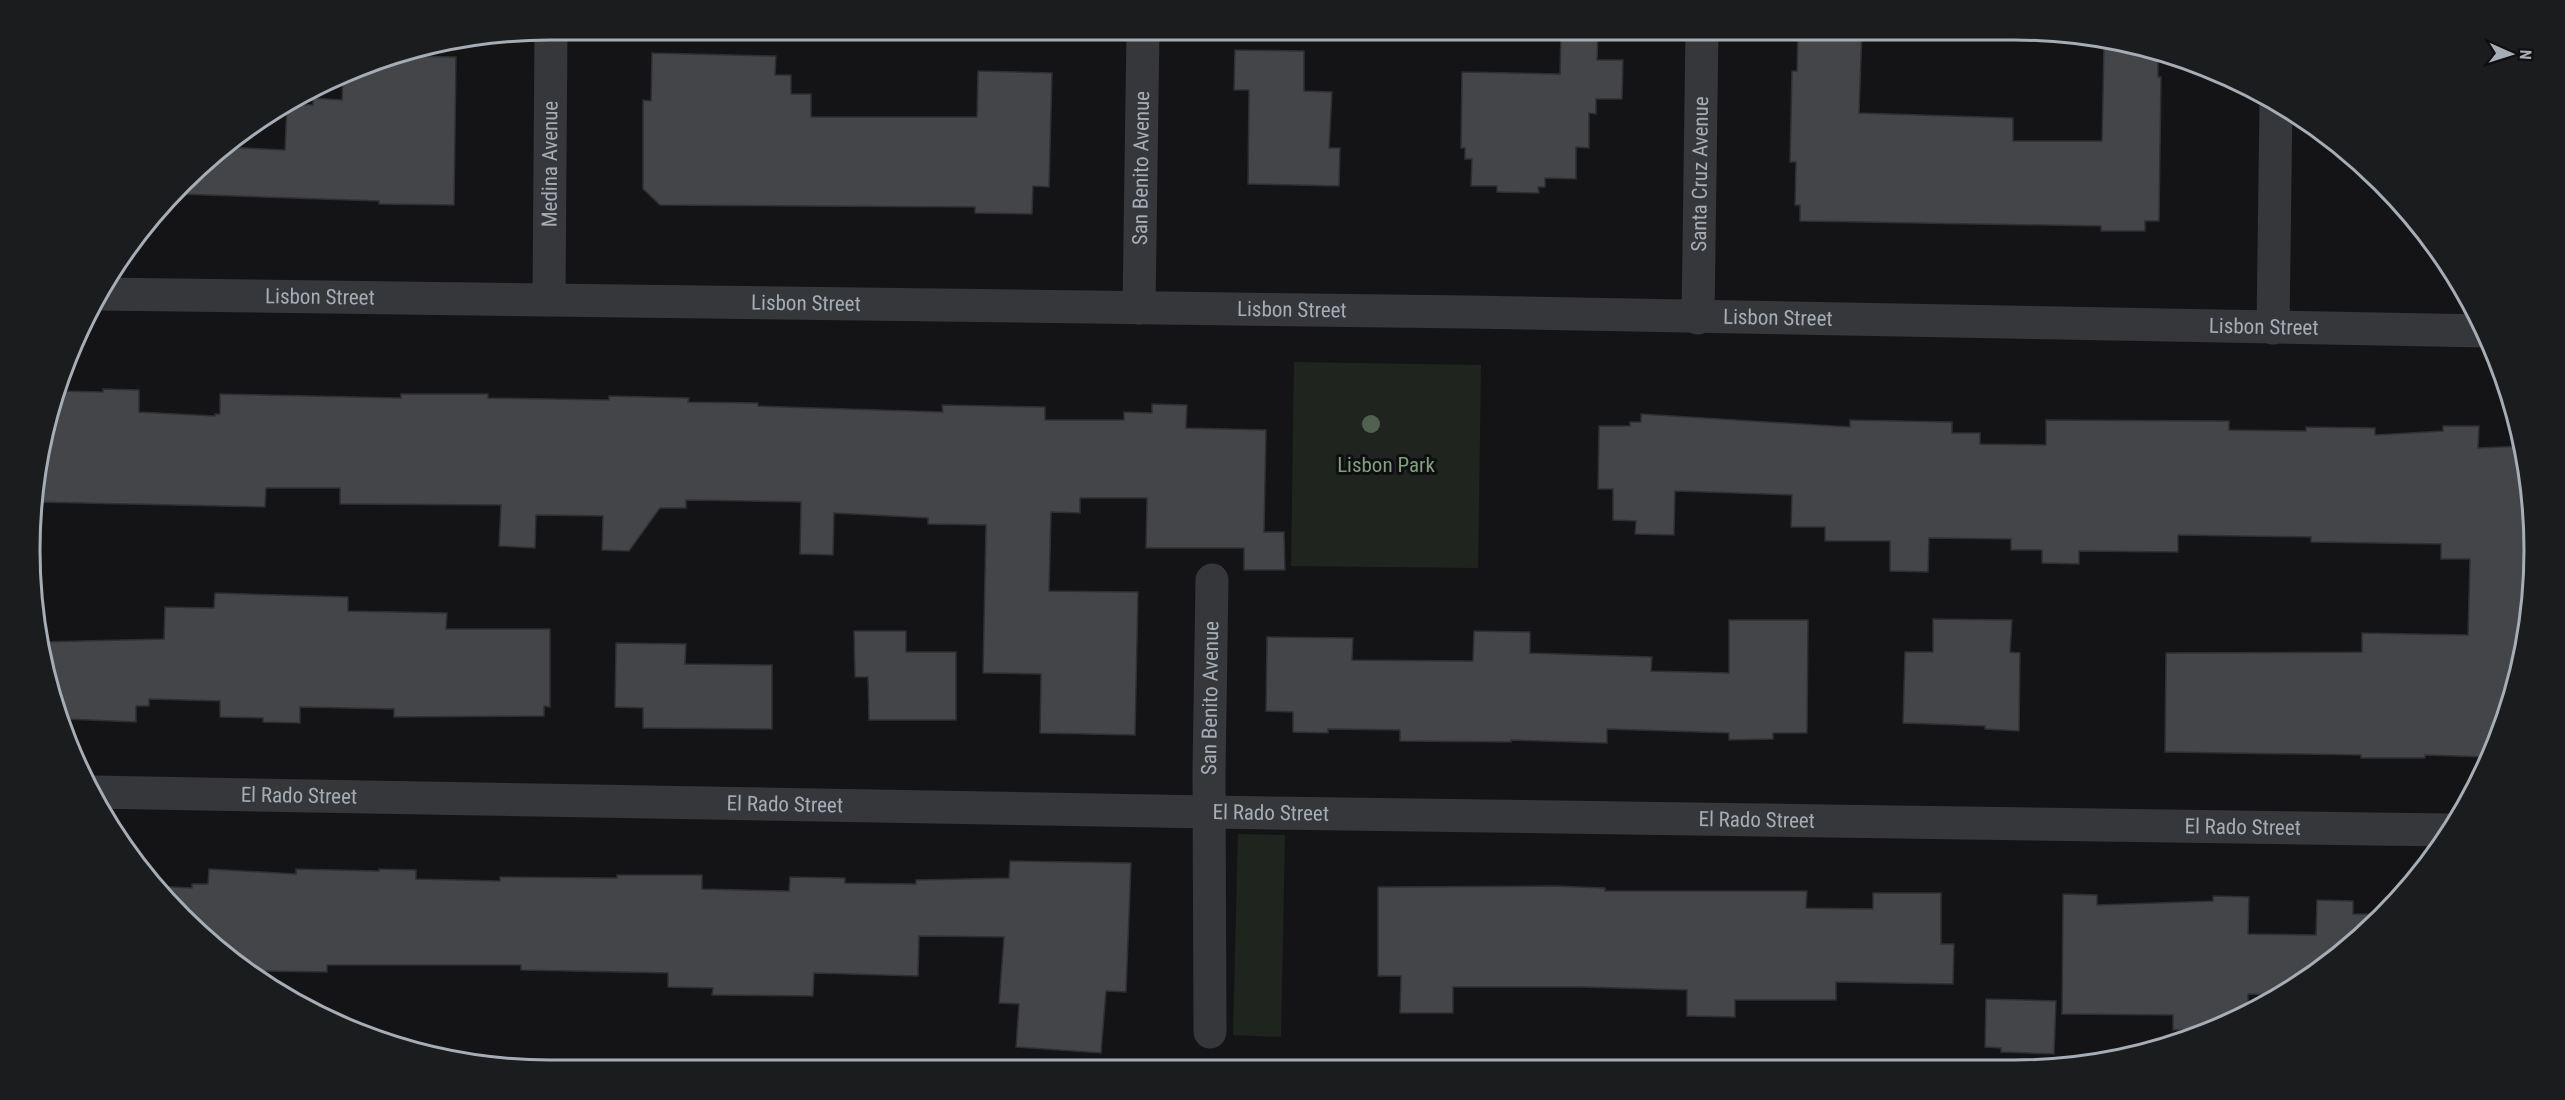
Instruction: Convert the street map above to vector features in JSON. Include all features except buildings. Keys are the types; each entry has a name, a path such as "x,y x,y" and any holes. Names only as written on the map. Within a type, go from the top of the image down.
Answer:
{"street":[{"name":"Medina Avenue","path":"549,299 551,40"},
{"name":"San Benito Avenue","path":"1139,308 1143,40"},
{"name":"Santa Cruz Avenue","path":"1698,318 1702,40"},
{"path":"2273,328 2276,113"},
{"name":"Lisbon Street","path":"110,294 1139,308 2475,331"},
{"name":"San Benito Avenue","path":"1210,1032 1209,812 1212,580"},
{"name":"El Rado Street","path":"102,792 1209,812 2441,830"}],"green space":[{"name":"Lisbon Park","path":"1294,362 1481,365 1478,568 1291,566"},
{"path":"1238,834 1285,835 1281,1037 1233,1035"}]}
